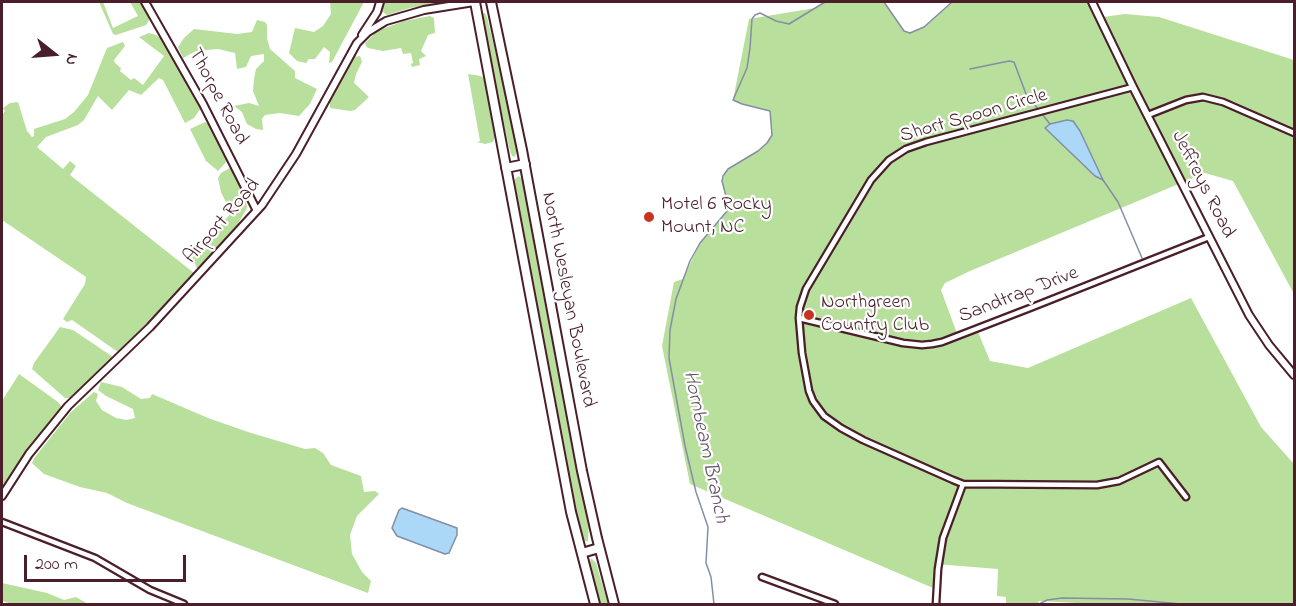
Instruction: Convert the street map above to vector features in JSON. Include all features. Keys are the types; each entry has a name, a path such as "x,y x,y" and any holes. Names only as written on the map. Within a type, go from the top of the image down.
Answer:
{"highway":[{"name":"North Wesleyan Boulevard","path":"475,2 572,512 595,604"},
{"name":"North Wesleyan Boulevard","path":"491,2 525,164 578,447 599,548 614,604"},
{"path":"506,168 525,164"},
{"path":"582,552 599,548"}],"main road":[{"name":"Thorpe Road","path":"145,2 203,104 256,209"},
{"name":"Airport Road","path":"2,496 29,454 68,406 150,327 262,205 291,163 357,43 368,32 386,21 424,10 475,2"},
{"name":"Jeffreys Road","path":"1092,2 1253,323 1294,375"},
{"path":"357,43 377,12 378,4"}],"street":[{"name":"Short Spoon Circle","path":"1133,87 926,142 897,154 877,173 811,279 802,298 799,318 802,353 809,391 824,416 852,435 963,484 1097,485 1119,480 1159,462 1186,497"},
{"path":"1148,115 1186,100 1203,97 1223,102 1294,133"},
{"name":"Sandtrap Drive","path":"799,318 912,345 942,342 1209,237"},
{"path":"936,604 941,547 963,484"},
{"path":"2,522 95,558 155,592 184,604"},
{"path":"762,577 835,604"}],"green space":[{"path":"99,2 103,2 113,28 138,16 130,2 141,2 150,17 146,25 116,35 113,34"},
{"path":"330,2 364,2 332,62 329,63 330,52 324,47 315,59 309,59 306,63 297,61 289,53 295,28 314,32 323,26 331,14"},
{"path":"383,2 447,2 410,8 387,15 380,10"},
{"name":"Northgreen Country Club","path":"825,2 884,2 904,31 910,33 924,27 952,2 1088,2 1096,18 1125,14 1159,17 1294,60 1294,294 1233,181 1205,173 970,271 945,283 941,290 959,339 978,332 990,361 1028,368 1191,298 1261,427 1294,464 1294,604 1096,604 1039,601 1038,604 1006,604 1006,597 997,596 998,569 936,564 933,588 690,484 662,346 674,282 683,279 700,243 727,211 728,204 722,181 726,171 758,151 772,135 770,111 733,100 749,19 815,8"},
{"path":"483,13 487,17 518,146 515,157 510,151 485,37"},
{"path":"430,16 434,18 435,33 428,35 421,51 426,56 419,59 420,65 412,67 411,53 403,54 401,48 383,51 366,46 365,43 377,31 404,21"},
{"path":"257,20 267,25 270,49 295,71 295,78 317,89 310,104 299,116 280,113 265,115 262,119 263,130 247,124 242,112 234,106 249,103 259,106 253,91 254,79 256,69 264,61 264,54 251,56 246,67 237,69 235,53 218,49 196,51 183,58 178,47 194,29 237,34 252,32"},
{"path":"149,33 162,39 201,108 194,118 185,123 163,80 159,78 141,95 129,90 112,110 98,96 84,120 78,125 46,137 37,147 63,169 70,161 76,166 70,175 194,273 193,277 118,352 72,320 67,322 63,319 85,284 86,277 2,220 2,115 5,111 3,108 10,103 18,102 27,131 32,137 34,129 65,119 88,95 107,48 123,42 125,46 114,60 115,63 121,68 120,71 131,80 134,78 143,85 164,56 139,37"},
{"path":"360,56 362,62 354,83 369,97 355,110 330,108 330,101 354,57"},
{"path":"468,74 481,76 486,80 496,135 493,142 485,144 477,142 480,141"},
{"path":"205,122 211,126 228,160 218,171 206,161 190,129"},
{"path":"230,168 233,170 247,208 238,224 201,269 197,268 192,258 231,213 221,192 218,178 221,173"},
{"path":"519,176 524,181 589,522 588,542 582,539 571,491 515,196 515,179"},
{"path":"60,327 73,330 113,357 70,398 65,398 32,369"},
{"path":"19,374 58,402 61,409 32,445 2,490 2,401"},
{"path":"101,382 122,387 141,399 150,398 152,394 248,432 305,449 315,448 323,453 331,465 361,476 364,492 375,491 379,494 357,516 350,535 352,554 362,572 371,581 368,593 127,503 107,493 80,487 44,474 32,463 35,457 71,412 94,392 98,394 96,401 102,410 116,418 126,420 135,418 133,409 98,390"},
{"path":"591,558 596,563 608,604 599,604 589,567"},
{"path":"2,583 47,593 64,600 76,597 88,604 13,604 2,601"}],"water":[{"path":"1073,121 1080,131 1103,180 1095,176 1045,128 1050,124"},
{"path":"402,508 457,528 457,535 449,553 445,554 397,536 392,528"}],"waterway":[{"name":"Hornbeam Branch","path":"714,604 711,577 706,563 708,527 696,492 685,446 669,358 670,330 676,299 690,261 700,243 727,211 723,176 728,169 758,151 772,135 770,111 733,100 747,68 752,19 760,13 776,21 789,24 825,2"},
{"name":"Hornbeam Branch","path":"884,2 904,31 910,33 924,27 952,2"},
{"path":"970,69 1014,62 1026,94 1050,124"},
{"path":"1103,180 1118,202 1142,258"},
{"path":"1039,604 1047,600 1062,598 1128,599 1181,604"}],"place":[{"name":"Motel 6 Rocky Mount, NC","path":"649,217"},
{"name":"Northgreen Country Club","path":"809,315"}]}
